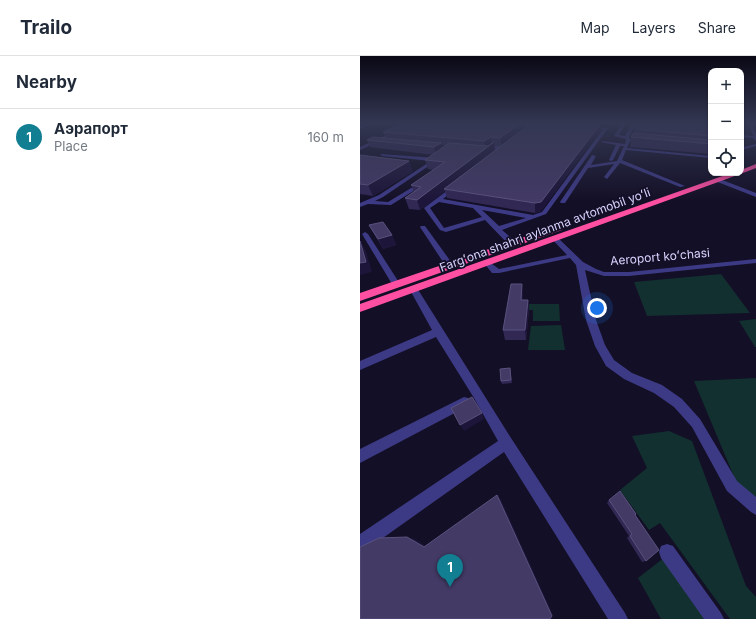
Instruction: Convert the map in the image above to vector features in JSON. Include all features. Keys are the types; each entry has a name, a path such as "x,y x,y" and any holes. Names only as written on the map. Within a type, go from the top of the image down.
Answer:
{"highway":[{"path":"744,165 756,160"},
{"path":"744,171 756,166"},
{"name":"Fargʻona shahri aylanma avtomobil yoʻli","path":"360,297 682,186 718,177"},
{"name":"Fargʻona shahri aylanma avtomobil yoʻli","path":"360,308 488,263 718,177"}],"street":[{"path":"487,152 503,148"},
{"path":"497,229 544,213 591,148"},
{"path":"611,160 617,148"},
{"path":"607,177 618,162 625,148"},
{"path":"659,148 708,156"},
{"path":"563,202 589,166 596,153"},
{"path":"382,155 436,160"},
{"path":"389,162 398,156"},
{"path":"360,205 381,196 416,171 424,171 442,156"},
{"path":"589,166 600,160 611,160 682,186"},
{"path":"589,166 618,162 649,177"},
{"path":"718,177 756,195"},
{"path":"367,202 390,204 426,181"},
{"path":"461,182 427,208 442,229 446,230 486,218"},
{"path":"438,200 534,217"},
{"path":"475,207 513,244"},
{"path":"423,227 450,266"},
{"path":"366,234 396,284"},
{"name":"Aeroport koʻchasi","path":"555,238 580,264 593,271 614,274 756,261"},
{"path":"488,263 495,271 499,271 571,256"},
{"path":"580,264 590,320 600,346 610,363 628,376 658,389 678,403 696,423 732,486 756,507"},
{"path":"414,290 438,332 478,394 506,443 619,619"},
{"path":"360,366 438,332"},
{"path":"360,456 478,394"},
{"path":"360,544 506,443"},
{"path":"667,552 715,619"}],"green space":[{"path":"721,274 750,313 647,316 634,282"},
{"path":"529,304 559,304 560,321 533,321 533,310 529,310"},
{"path":"756,319 756,347 755,347 739,321"},
{"path":"561,325 565,350 528,350 531,326"},
{"path":"756,378 756,502 740,491 694,381"},
{"path":"669,431 692,441 746,586 756,597 756,619 730,619 660,523 649,530 620,490 647,468 632,436"},
{"path":"665,557 707,619 661,619 638,578"}],"building":[{"path":"442,148 486,148 417,200 405,198 421,187 411,185 445,162 425,160"},
{"path":"498,148 582,148 541,202 535,203 444,189"},
{"path":"360,155 409,161 368,185 360,184"},
{"path":"383,222 392,235 378,239 369,225"},
{"path":"360,241 366,262 360,263"},
{"path":"511,284 522,284 521,300 528,300 525,330 503,330"},
{"path":"510,368 511,380 501,381 500,369"},
{"path":"472,397 482,413 460,425 451,408"},
{"path":"620,491 659,550 646,561 630,536 632,534 609,500"},
{"path":"497,495 552,616 550,619 360,619 360,547 379,538 407,537 424,547"}],"place":[{"name":"Аэрапорт","path":"450,587"}]}
